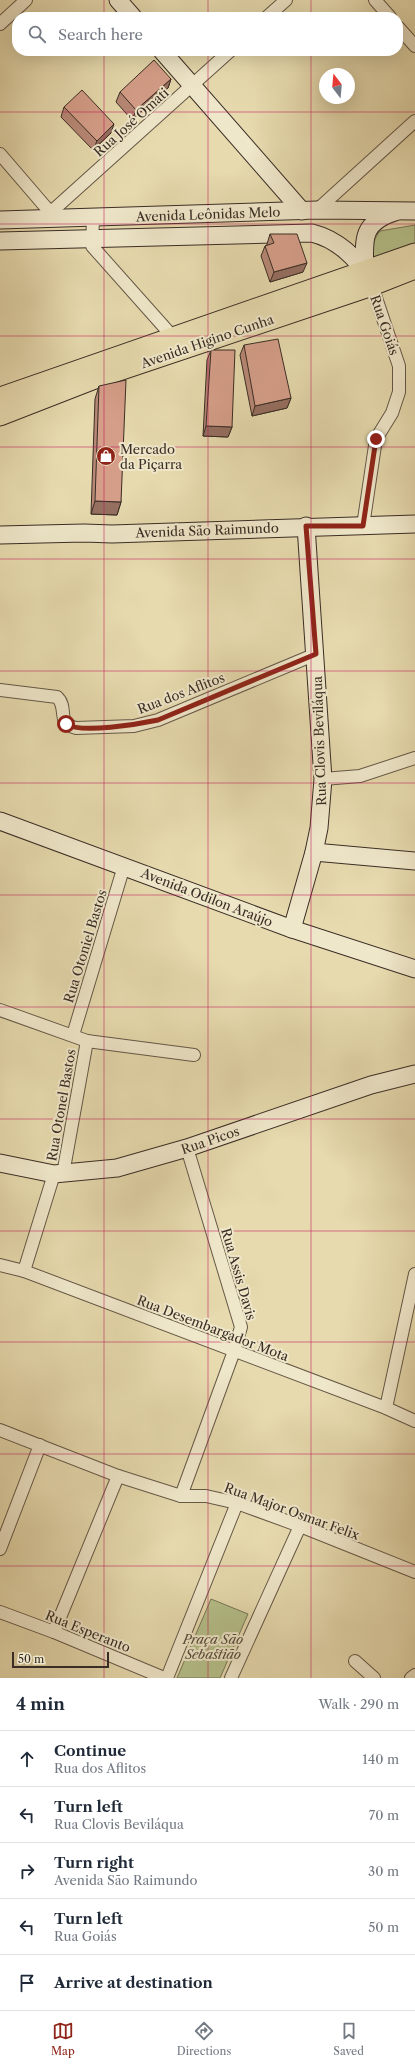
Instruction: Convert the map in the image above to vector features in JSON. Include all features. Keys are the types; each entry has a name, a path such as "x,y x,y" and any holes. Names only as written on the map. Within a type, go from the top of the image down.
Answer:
{"main road":[{"path":"118,0 129,12"},
{"path":"166,56 309,211"},
{"name":"Avenida Leônidas Melo","path":"0,220 53,216 93,218 309,211 408,211"},
{"path":"368,279 364,246 368,228 380,217 408,211"},
{"name":"Avenida Leônidas Melo","path":"0,241 91,240 312,233 322,236 339,245 368,279"},
{"name":"Avenida Higino Cunha","path":"0,416 95,379 368,279 415,253"},
{"name":"Avenida Higino Cunha","path":"0,397 173,337 368,279 415,269"},
{"name":"Avenida São Raimundo","path":"0,535 84,533 112,534 306,526 415,524"},
{"name":"Rua Clovis Beviláqua","path":"292,929 314,852 319,828 323,779 316,654 306,526"},
{"name":"Avenida Odilon Araújo","path":"0,821 292,929 415,969"},
{"path":"314,852 415,861"},
{"name":"Rua Picos","path":"0,1163 59,1174 117,1168 188,1148 371,1085 415,1074"}],"street":[{"path":"13,12 26,0"},
{"path":"273,12 286,0"},
{"path":"375,0 386,12"},
{"path":"0,24 12,13"},
{"path":"403,32 415,46"},
{"name":"Rua José Omati","path":"53,216 225,56"},
{"path":"309,211 415,121"},
{"path":"0,154 53,216"},
{"path":"93,218 91,240 95,249 173,337"},
{"name":"Rua Goiás","path":"363,526 376,439 392,414 399,392 400,379 399,366 368,279"},
{"name":"Rua dos Aflitos","path":"0,690 57,697 62,704 63,719 70,727 134,726 181,711 316,654"},
{"path":"323,779 360,776 415,758"},
{"name":"Rua Otoniel Bastos","path":"73,1035 124,866"},
{"path":"0,1010 87,1041 194,1055"},
{"name":"Rua Otonel Bastos","path":"24,1271 59,1174 87,1041"},
{"name":"Rua Assis Davis","path":"181,1496 234,1351 241,1327 188,1148"},
{"name":"Rua Desembargador Mota","path":"0,1264 24,1271 386,1408 415,1421"},
{"path":"386,1408 415,1274"},
{"name":"Rua Major Osmar Felix","path":"0,1430 118,1476 181,1496 206,1496 237,1503 300,1526 415,1572"},
{"path":"0,1549 40,1445"},
{"path":"54,1632 118,1476"},
{"path":"168,1678 237,1503"},
{"path":"231,1678 300,1526"},
{"name":"Rua Esperanto","path":"0,1612 54,1632 140,1673 164,1678"},
{"path":"355,1661 374,1678"},
{"path":"411,1678 415,1675"}],"green space":[{"path":"415,225 415,245 374,260 373,244 380,231"},
{"name":"Praça São Sebastião","path":"211,1599 248,1614 220,1678 177,1678"}],"building":[{"path":"154,60 171,79 136,110 120,92"},
{"path":"82,90 114,124 97,141 64,107"},
{"path":"270,234 297,234 307,263 274,272 265,246 274,243"},
{"path":"278,339 291,398 255,406 244,345"},
{"path":"211,350 235,350 232,427 206,426"},
{"name":"Mercado da Piçarra","path":"126,380 121,502 95,501 99,386"}],"place":[{"name":"Mercado da Piçarra","path":"106,456"}],"route":[{"path":"66,724 70,727 76,728 134,726 158,720 316,654 306,526 363,526 376,439"}]}
